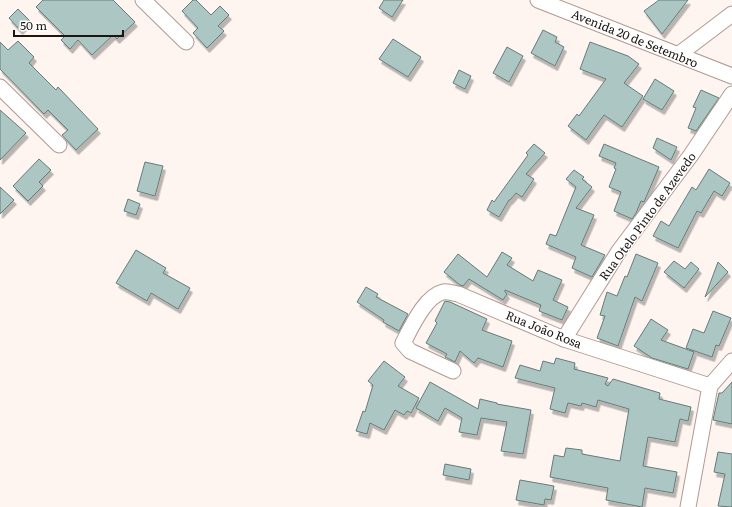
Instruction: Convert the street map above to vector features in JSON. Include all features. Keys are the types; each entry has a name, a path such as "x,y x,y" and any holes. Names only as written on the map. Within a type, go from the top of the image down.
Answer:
{"street":[{"path":"144,0 186,42"},
{"name":"Avenida 20 de Setembro","path":"538,0 732,76"},
{"path":"678,55 732,14"},
{"path":"0,87 59,146"},
{"name":"Rua Otelo Pinto de Azevedo","path":"564,339 619,251 691,155 732,94"},
{"name":"Rua João Rosa","path":"454,371 410,351 402,343 424,306 434,295 444,291 458,294 564,339 710,386"},
{"path":"688,507 710,386 732,361"}],"building":[{"path":"43,0 113,0 135,22 117,39 113,35 92,55 78,40 70,49 61,40 65,36 36,7"},
{"path":"193,0 196,0 211,15 220,6 229,15 218,26 224,31 207,48 193,33 198,28 182,11"},
{"path":"384,0 403,0 392,17 379,8"},
{"path":"659,0 688,0 662,34 644,11"},
{"path":"18,9 30,21 20,30 9,18"},
{"path":"543,30 557,37 555,42 564,47 555,66 531,53"},
{"path":"393,39 421,57 408,77 379,59"},
{"path":"18,41 34,57 29,63 56,90 58,87 98,129 76,150 62,135 68,130 48,110 44,114 0,69 0,42 8,50"},
{"path":"590,42 628,56 639,64 624,83 643,96 622,127 604,115 586,140 568,126 577,114 579,116 606,79 580,69"},
{"path":"507,47 523,56 509,82 493,73"},
{"path":"459,70 471,76 465,89 453,83"},
{"path":"655,79 674,91 662,110 643,99"},
{"path":"701,90 719,98 696,131 688,128 696,108 693,107"},
{"path":"0,110 26,133 0,160"},
{"path":"657,138 677,147 671,160 653,148"},
{"path":"534,144 545,153 526,174 534,179 522,197 516,193 509,200 499,217 487,210 492,200 494,202 528,155 526,153"},
{"path":"604,144 659,167 644,202 641,201 632,219 614,211 621,192 609,187 616,169 614,168 616,163 599,156"},
{"path":"39,159 51,170 39,182 43,186 28,201 13,186"},
{"path":"145,162 163,166 155,196 137,191"},
{"path":"709,169 730,183 722,196 714,191 701,213 697,211 678,248 653,236 661,221 669,226 692,187 696,190"},
{"path":"574,170 584,177 582,179 592,187 576,208 594,215 581,245 605,255 592,277 572,268 576,257 546,244 550,234 556,236 576,187 566,179"},
{"path":"0,187 14,200 0,214"},
{"path":"128,199 140,204 136,215 124,211"},
{"path":"136,250 166,268 163,273 190,288 178,309 151,293 147,301 116,283"},
{"path":"502,252 512,258 507,265 533,281 538,270 562,280 553,300 568,307 562,320 539,311 541,305 505,290 507,294 503,300 469,279 463,286 460,285 444,272 458,254 487,277"},
{"path":"636,254 658,263 642,301 635,297 618,346 597,338 605,316 600,315 607,292 617,296 625,276 627,277"},
{"path":"674,261 685,269 691,262 699,269 684,288 664,272"},
{"path":"718,262 728,272 705,297"},
{"path":"366,287 378,294 376,297 408,314 399,331 383,322 384,320 357,302"},
{"path":"445,301 487,319 482,330 512,341 503,367 478,358 474,363 460,351 455,362 445,357 447,354 426,343 437,323 435,321"},
{"path":"713,311 731,318 719,346 716,345 712,357 686,348 693,329 704,333"},
{"path":"651,319 668,330 661,340 694,352 688,369 652,358 634,346"},
{"path":"556,358 575,363 574,369 608,378 605,384 608,386 613,379 660,393 659,399 691,407 688,421 680,419 675,442 648,437 643,466 677,472 673,493 645,488 642,507 606,500 608,488 550,477 554,455 564,457 566,448 582,450 582,454 620,461 629,409 598,400 596,407 582,403 581,406 568,403 565,413 550,409 555,388 515,378 520,365 540,371 543,361 554,364"},
{"path":"384,361 405,377 398,386 419,398 411,413 407,411 404,415 395,410 384,430 370,423 367,434 356,431 363,411 365,412 373,385 368,381"},
{"path":"430,382 478,409 480,399 497,404 531,410 523,454 501,451 507,422 481,418 477,435 459,432 462,418 445,408 438,421 416,408"},
{"path":"732,382 732,424 713,420 719,393 722,393"},
{"path":"718,452 732,454 732,507 718,506 725,474 714,472"},
{"path":"445,464 471,469 469,480 443,475"},
{"path":"520,480 554,486 551,500 545,499 544,505 516,500"}]}
